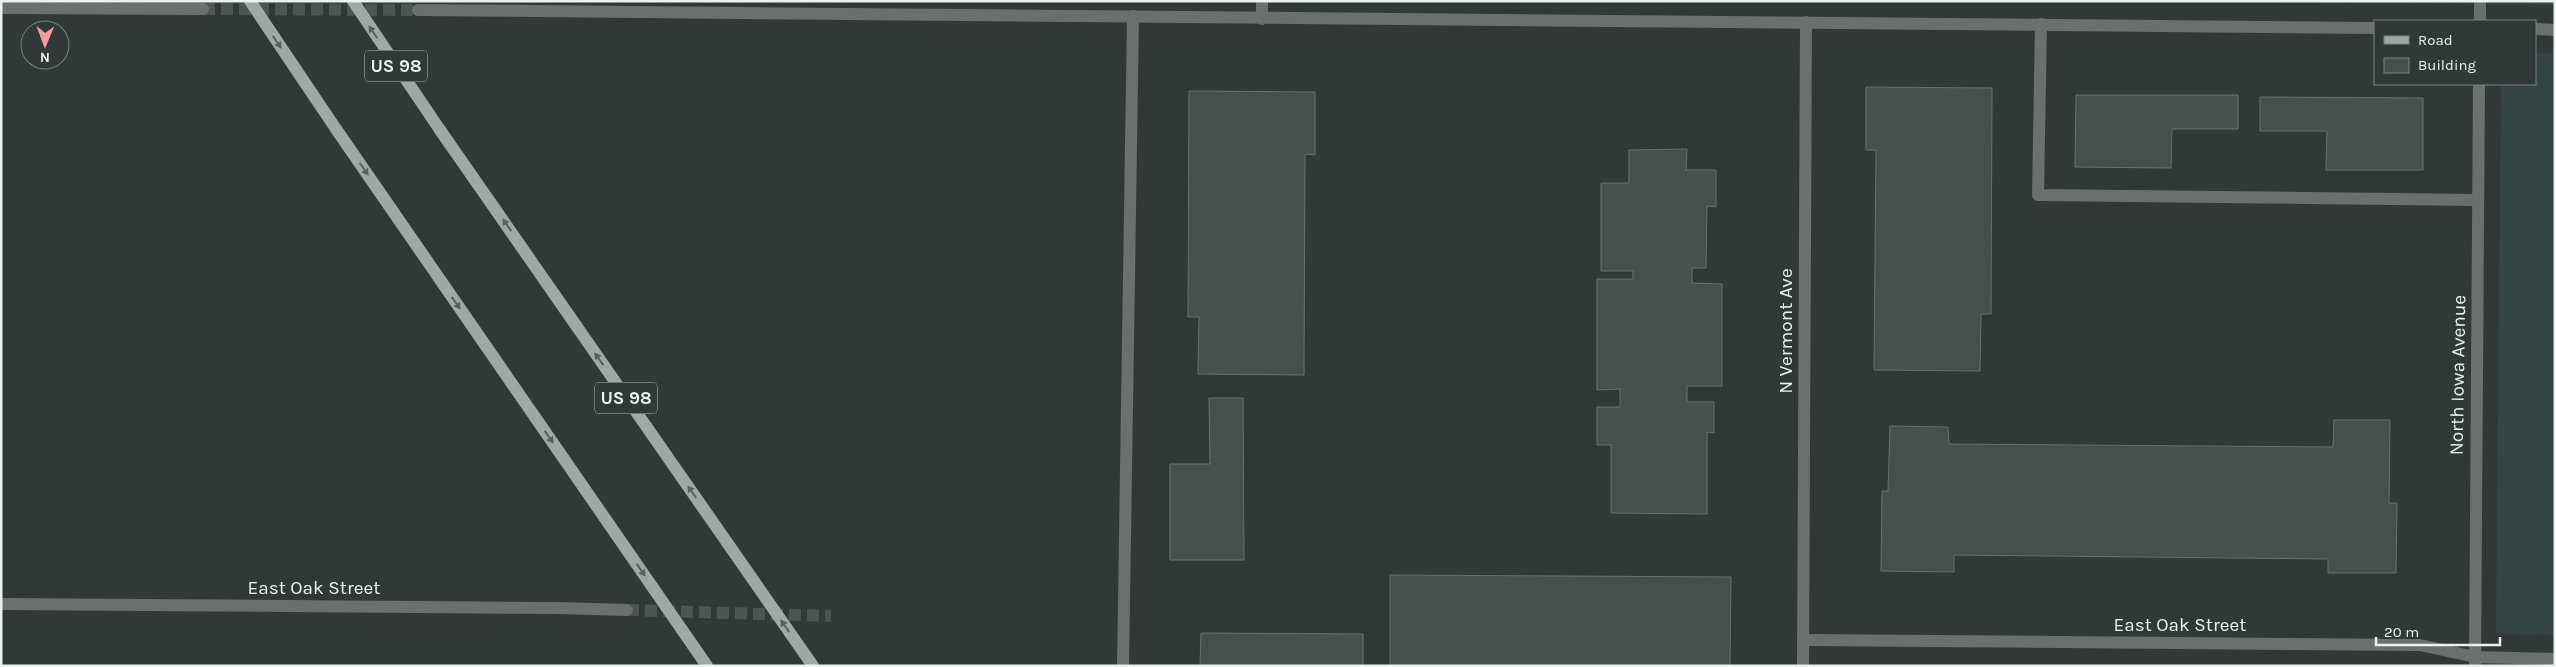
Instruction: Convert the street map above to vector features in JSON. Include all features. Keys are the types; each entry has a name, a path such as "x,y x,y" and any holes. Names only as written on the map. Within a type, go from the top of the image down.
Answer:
{"main road":[{"path":"250,1 336,129 707,666"},
{"name":"US 98","path":"353,1 440,130 812,666"}],"street":[{"path":"1262,1 1262,19"},
{"path":"2480,1 2480,20"},
{"path":"1,8 203,9"},
{"path":"418,10 2374,28"},
{"path":"1123,666 1133,16"},
{"name":"N Vermont Ave","path":"1803,666 1806,22"},
{"path":"2041,24 2038,194 2478,200"},
{"path":"2536,29 2555,30"},
{"name":"North Iowa Avenue","path":"2475,662 2480,85"},
{"name":"East Oak Street","path":"1,604 627,610"},
{"name":"East Oak Street","path":"1803,640 2420,645 2475,662 2555,659"}],"shaded area":[{"path":"2180,1 2555,1 2555,5"},
{"path":"2536,53 2555,54 2555,635 2496,634 2501,85 2536,85"}],"building":[{"path":"1866,87 1992,88 1991,314 1981,314 1980,371 1874,370 1876,150 1866,150"},
{"path":"1189,91 1315,92 1315,155 1305,154 1304,375 1198,374 1199,317 1188,317"},
{"path":"2076,95 2238,95 2238,129 2172,129 2171,168 2075,167"},
{"path":"2260,97 2423,98 2423,170 2326,170 2327,131 2260,131"},
{"path":"1687,149 1686,170 1716,170 1716,207 1707,206 1706,268 1692,268 1692,283 1722,284 1722,386 1687,386 1687,402 1714,402 1714,433 1707,432 1707,514 1611,513 1611,445 1597,445 1597,407 1620,407 1620,389 1597,390 1597,279 1633,279 1633,271 1601,271 1601,183 1629,183 1629,150"},
{"path":"1209,398 1243,398 1244,560 1170,560 1170,464 1210,464"},
{"path":"2334,420 2390,420 2389,503 2397,503 2396,573 2328,573 2328,559 1954,555 1954,572 1881,571 1882,491 1888,491 1890,426 1948,427 1949,444 2333,447"},
{"path":"1390,575 1731,577 1730,666 1390,666"},
{"path":"1201,633 1363,634 1363,666 1200,666"}],"tunnel":[{"path":"203,9 418,10"},
{"path":"627,610 831,616"}]}
